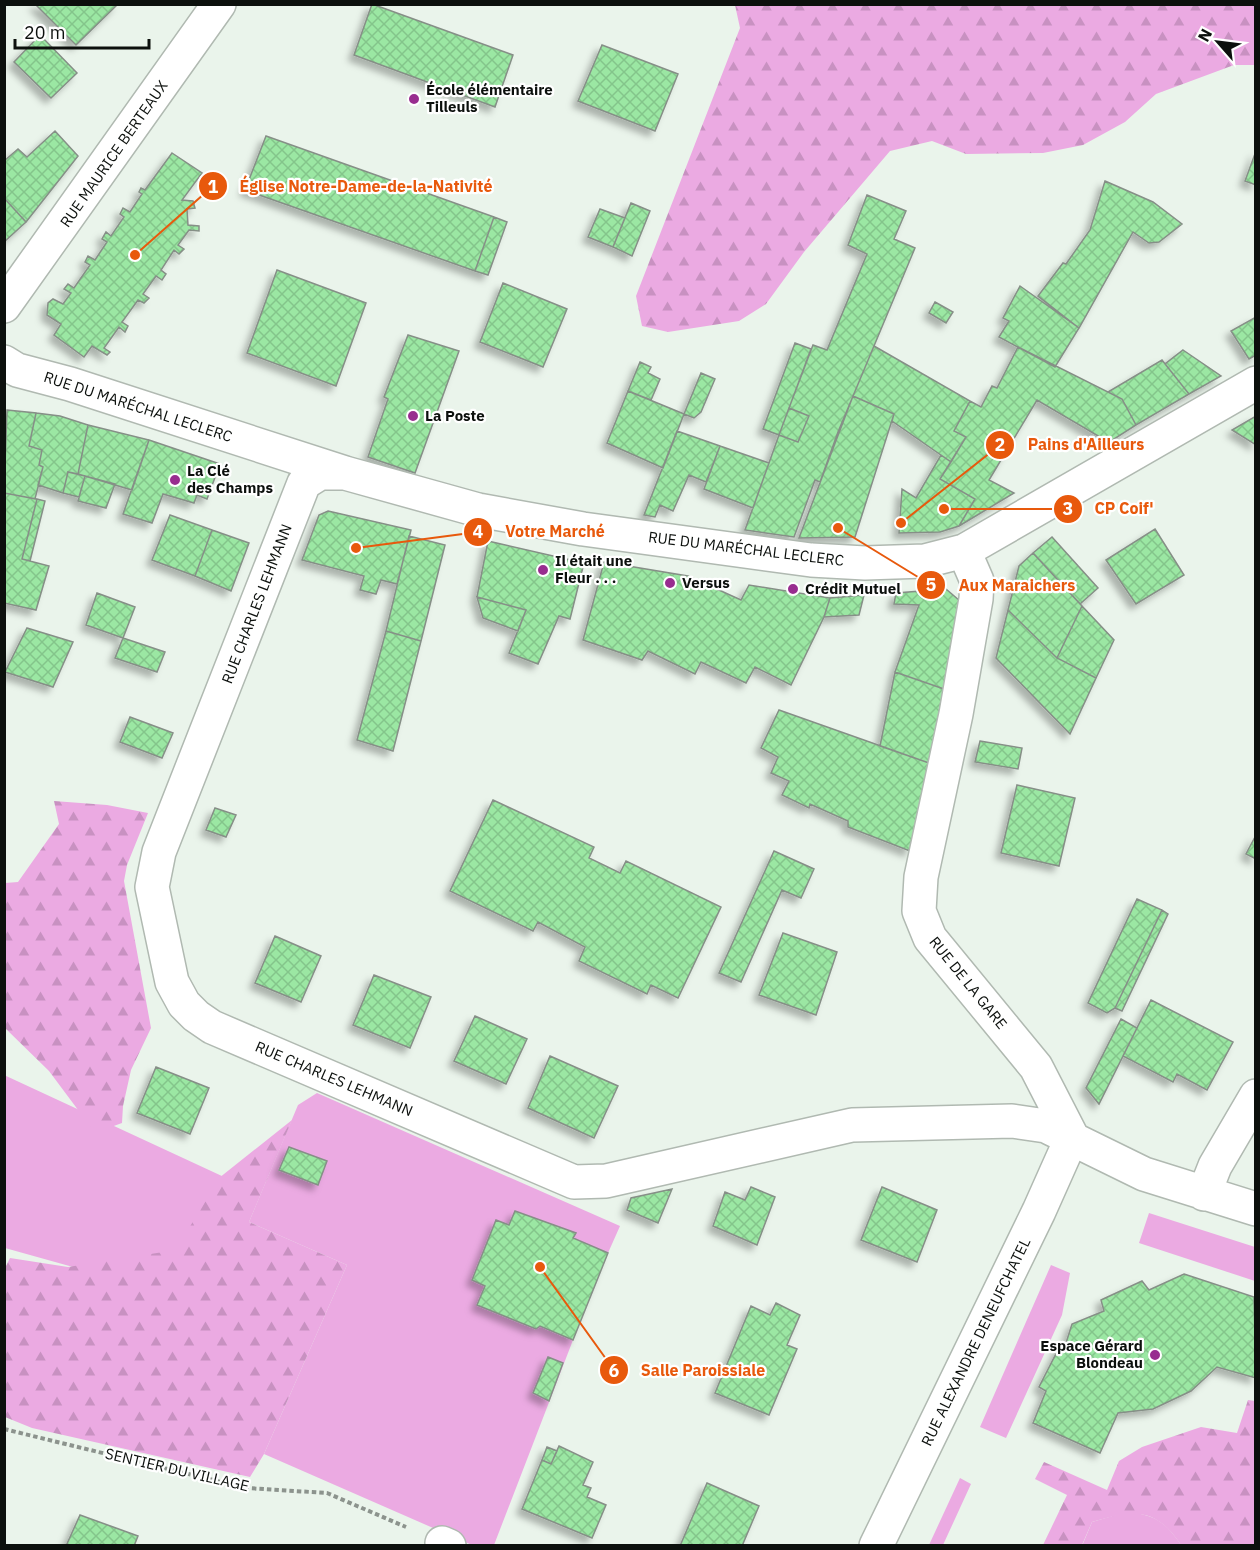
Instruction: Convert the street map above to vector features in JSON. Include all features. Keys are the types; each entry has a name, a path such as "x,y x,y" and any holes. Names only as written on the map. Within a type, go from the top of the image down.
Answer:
{"street":[{"name":"RUE MAURICE BERTEAUX","path":"6,304 219,4"},
{"name":"RUE DU MARÉCHAL LECLERC","path":"4,362 17,370 345,473 478,510 583,530 743,552 865,563 925,561 964,550 1256,384"},
{"name":"RUE DU MARÉCHAL LECLERC","path":"273,450 294,465 299,494"},
{"name":"RUE CHARLES LEHMANN","path":"345,473 314,475 304,483 159,852 152,887 172,982 184,1004 196,1016 212,1027 574,1182 606,1181 873,1123 1012,1121 1046,1126 1072,1137"},
{"name":"RUE DE LA GARE","path":"964,550 977,581 976,599 956,714 921,877 919,911 930,938 1036,1067 1072,1137"},
{"path":"1204,1194 1215,1166 1256,1096"},
{"path":"1072,1137 1144,1174 1256,1209"},
{"name":"RUE ALEXANDRE DENEUFCHATEL","path":"876,1545 1034,1222 1072,1137"}],"path":[{"name":"SENTIER DU VILLAGE","path":"4,1429 246,1488 327,1493 446,1544"}],"green space":[{"path":"735,5 1255,5 1255,65 1234,65 1156,94 1125,122 1083,145 1043,153 966,154 932,141 890,151 804,252 766,304 739,321 668,332 642,326 636,296 740,28"},
{"path":"54,801 107,805 148,813 127,865 124,881 151,1028 131,1070 123,1106 122,1123 100,1131 90,1126 49,1071 5,1028 5,883 18,882 59,824"},
{"path":"4,1075 237,1183 191,1300 5,1248"},
{"path":"317,1093 620,1226 608,1253 573,1238 575,1233 515,1211 509,1225 472,1280 485,1286 477,1305 536,1329 540,1326 573,1340 494,1545 472,1545 264,1454 347,1265 249,1222 298,1105"},
{"path":"292,1120 249,1222 347,1265 264,1454 250,1477 32,1428 5,1417 4,1270 10,1258 68,1267 176,1250 219,1178"},
{"path":"1149,1213 1255,1247 1255,1281 1139,1243"},
{"path":"1051,1265 1070,1273 1062,1315 1006,1438 980,1427"},
{"path":"1248,1400 1255,1401 1255,1545 1181,1545 1162,1523 1142,1514 1131,1514 1092,1522 1082,1545 1043,1545 1067,1495 1035,1479 1044,1462 1107,1490 1119,1461 1142,1447 1201,1427 1237,1433"},
{"path":"960,1478 971,1484 943,1545 929,1545"},
{"path":"1126,1512 1152,1517 1170,1530 1181,1545 1082,1546 1092,1522"}],"building":[{"path":"35,4 118,4 76,45"},
{"path":"372,4 513,55 495,107 354,55"},
{"path":"40,35 77,73 51,98 14,62"},
{"path":"602,45 678,74 655,131 578,101"},
{"path":"55,131 78,156 26,222 4,198 4,161 18,149 27,157"},
{"path":"266,136 494,217 475,271 245,190"},
{"path":"1256,151 1256,185 1245,181"},
{"path":"172,153 202,173 182,200 193,201 195,208 187,209 188,225 199,226 199,231 189,230 178,245 184,249 179,254 174,250 161,270 166,274 162,280 156,276 143,294 149,298 144,303 138,300 122,322 128,326 125,332 119,327 104,348 110,352 107,355 92,346 84,357 54,335 61,324 47,315 48,303 53,299 63,304 71,293 64,289 68,284 74,288 90,265 85,262 88,256 95,260 107,242 102,239 106,232 111,236 124,217 120,214 123,208 130,212 142,194 139,192 141,188 145,190"},
{"path":"1105,181 1153,202 1182,224 1159,242 1149,243 1133,232 1079,328 1038,296 1063,263 1066,264 1090,230"},
{"path":"867,195 906,211 894,239 915,248 838,432 820,482 815,480 794,537 745,530 779,435 798,442 809,416 789,408 813,345 827,350 867,254 848,245"},
{"path":"4,198 26,222 4,242"},
{"path":"631,203 650,211 632,256 613,247"},
{"path":"600,209 625,218 613,247 588,237"},
{"path":"494,217 507,222 488,275 475,271"},
{"path":"277,270 366,303 336,386 247,353"},
{"path":"503,283 567,309 543,367 480,342"},
{"path":"1020,286 1079,328 1055,367 999,337 1009,321 1003,318"},
{"path":"935,302 953,312 946,323 929,313"},
{"path":"1256,317 1256,355 1249,359 1231,331"},
{"path":"408,335 459,351 415,473 368,457 388,399 384,397"},
{"path":"795,343 811,349 779,435 763,429"},
{"path":"874,346 970,401 954,431 966,437 951,462 892,421 894,414 853,396"},
{"path":"1018,347 1122,399 1136,425 1111,441 1105,440 1037,400 989,480 1014,493 959,526 975,499 940,479 966,437 954,431 970,401 981,407 992,386 997,388"},
{"path":"1183,350 1221,376 1189,394 1165,364"},
{"path":"1162,360 1189,394 1136,425 1122,399 1108,392"},
{"path":"640,362 651,367 648,373 660,379 651,400 628,391"},
{"path":"701,373 715,379 701,412 694,418 684,414"},
{"path":"628,391 684,414 663,468 607,443"},
{"path":"853,396 894,414 855,537 799,538"},
{"path":"789,408 809,416 798,442 779,435"},
{"path":"7,410 36,413 29,446 42,450 39,465 43,467 35,499 4,493"},
{"path":"36,413 60,416 88,425 78,474 68,472 63,493 38,485 43,467 39,465 42,450 29,446"},
{"path":"1256,416 1256,445 1232,430"},
{"path":"88,425 149,440 132,490 78,474"},
{"path":"677,431 720,446 706,482 689,475 673,511 660,505 655,517 644,515"},
{"name":"La Clé des Champs","path":"149,440 220,464 207,499 197,495 194,503 163,494 152,523 123,514"},
{"path":"720,446 769,463 753,508 704,489"},
{"path":"941,455 951,462 940,479 975,499 959,526 940,532 899,533 902,489 916,498"},
{"path":"68,472 85,476 79,497 63,493"},
{"path":"85,476 115,484 106,508 78,501"},
{"path":"4,493 37,499 22,559 49,566 36,610 4,603"},
{"path":"37,499 45,501 30,561 22,559"},
{"path":"328,511 411,530 397,584 381,580 376,594 360,590 364,576 302,560 319,515"},
{"path":"170,515 212,530 195,576 152,560"},
{"path":"1155,529 1184,575 1136,604 1106,560"},
{"path":"212,530 249,543 231,591 195,576"},
{"path":"409,536 445,545 421,641 386,631"},
{"path":"1052,537 1098,588 1080,604 1033,553"},
{"path":"488,541 584,563 570,619 559,616 538,664 509,653 526,610 477,597"},
{"path":"1033,553 1082,606 1057,658 1008,610 1019,566"},
{"path":"604,562 688,576 741,600 749,585 830,598 824,617 791,685 755,667 746,683 701,662 695,674 648,651 642,660 583,640"},
{"path":"946,589 960,601 944,689 895,672 919,605 894,604 896,593"},
{"path":"97,593 135,607 123,638 86,625"},
{"path":"864,595 859,615 824,617 830,598"},
{"path":"477,597 526,610 518,631 483,618"},
{"path":"1082,606 1114,640 1096,678 1057,658"},
{"path":"1008,610 1057,658 1096,678 1070,734 996,658"},
{"path":"27,628 73,642 53,687 5,672"},
{"path":"386,631 421,641 393,751 357,740"},
{"path":"123,638 165,652 157,672 115,658"},
{"path":"895,672 944,689 929,763 880,746"},
{"path":"779,710 929,763 910,851 848,827 848,821 810,804 809,808 782,795 789,781 771,773 778,757 761,748"},
{"path":"130,717 173,733 162,758 120,742"},
{"path":"980,741 1022,748 1018,769 975,762"},
{"path":"1017,785 1075,798 1059,866 1001,853"},
{"path":"493,800 594,847 589,858 620,873 626,861 721,907 678,998 651,985 647,994 579,961 585,947 538,922 533,931 450,891"},
{"path":"215,808 236,815 226,837 206,830"},
{"path":"1256,835 1256,859 1246,854"},
{"path":"774,851 814,869 801,898 782,890 741,982 719,973"},
{"path":"1137,899 1162,910 1115,1008 1107,1013 1088,1003"},
{"path":"1162,910 1168,914 1122,1011 1115,1008"},
{"path":"783,933 837,952 816,1015 759,995"},
{"path":"275,936 321,956 301,1002 255,983"},
{"path":"374,975 431,997 410,1048 353,1025"},
{"path":"1151,1000 1233,1042 1207,1090 1177,1074 1173,1082 1123,1056"},
{"path":"475,1016 527,1039 506,1084 454,1061"},
{"path":"1121,1019 1137,1028 1099,1104 1086,1088"},
{"path":"550,1056 618,1086 594,1138 528,1108"},
{"path":"156,1067 209,1088 190,1134 137,1113"},
{"path":"289,1147 327,1161 318,1185 279,1170"},
{"path":"751,1187 775,1197 757,1245 713,1226 725,1192 745,1200"},
{"path":"882,1187 937,1210 917,1262 861,1240"},
{"path":"672,1189 658,1223 627,1210 631,1198"},
{"path":"515,1211 576,1233 573,1238 608,1253 573,1340 540,1326 536,1329 477,1305 485,1286 472,1280 496,1220 509,1225"},
{"name":"Espace Gérard Blondeau","path":"1184,1274 1254,1297 1256,1378 1217,1367 1191,1391 1153,1409 1118,1413 1100,1453 1033,1423 1046,1391 1039,1387 1061,1344 1066,1343 1072,1324 1104,1311 1101,1300 1142,1281 1149,1290"},
{"path":"776,1303 800,1315 787,1345 797,1349 769,1415 715,1393 751,1306 770,1315"},
{"path":"548,1357 563,1363 549,1401 533,1393"},
{"path":"559,1446 593,1462 583,1485 591,1488 587,1497 606,1505 592,1538 522,1509 542,1460 551,1464"},
{"path":"547,1447 557,1451 551,1464 542,1460"},
{"path":"707,1483 759,1506 742,1546 680,1546"},
{"path":"80,1515 138,1536 134,1546 66,1546"}],"place":[{"name":"École élémentaire Tilleuls","path":"414,99"},
{"name":"Église Notre-Dame-de-la-Nativité","path":"135,255"},
{"name":"La Poste","path":"413,416"},
{"name":"La Clé des Champs","path":"175,480"},
{"name":"CP Coif'","path":"944,509"},
{"name":"Pains d'Ailleurs","path":"901,523"},
{"name":"Aux Maraichers","path":"838,528"},
{"name":"Votre Marché","path":"356,548"},
{"name":"Il était une Fleur . . .","path":"543,570"},
{"name":"Versus","path":"670,583"},
{"name":"Crédit Mutuel","path":"793,589"},
{"name":"Salle Paroissiale","path":"540,1267"},
{"name":"Espace Gérard Blondeau","path":"1155,1355"}]}
